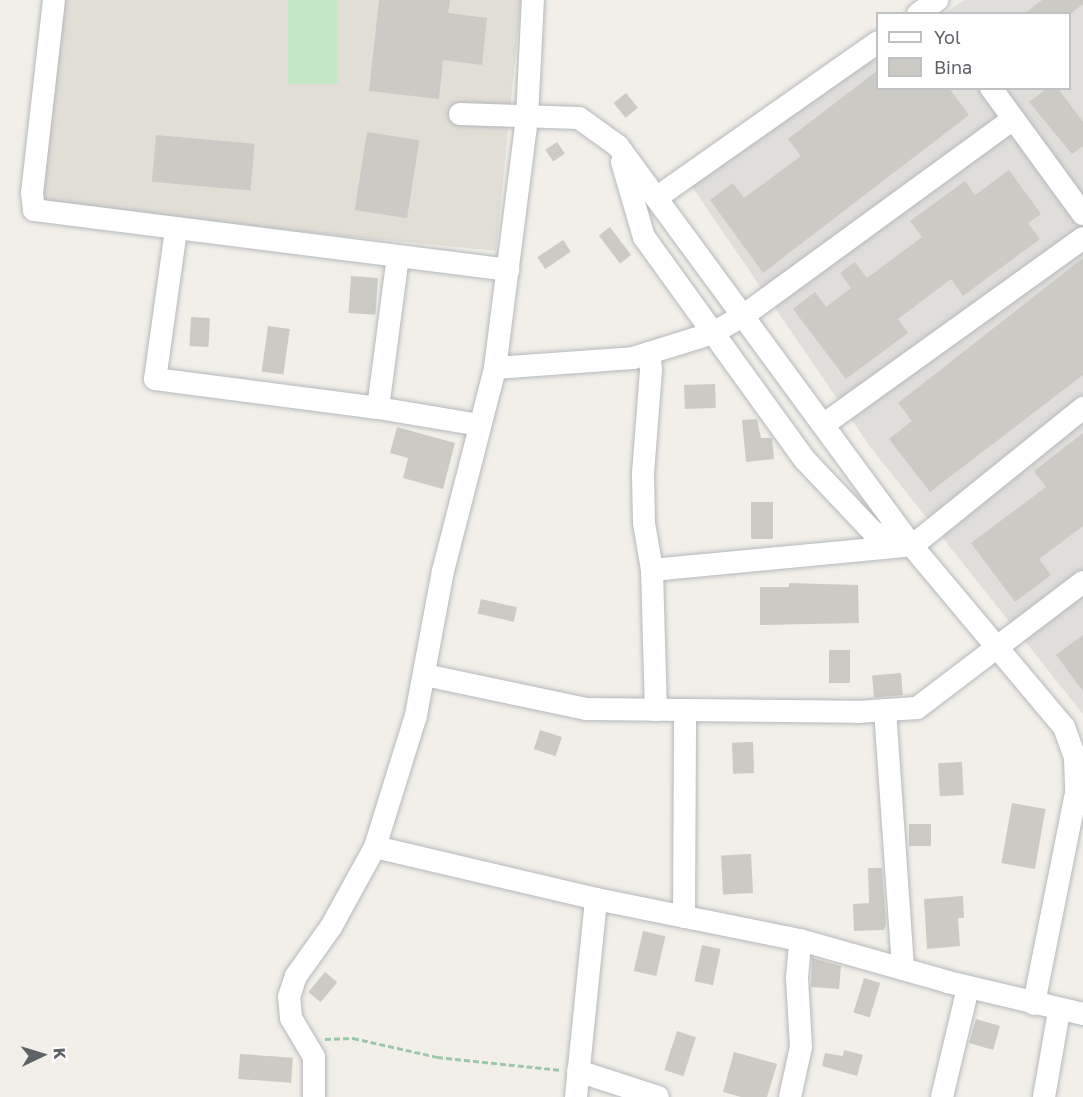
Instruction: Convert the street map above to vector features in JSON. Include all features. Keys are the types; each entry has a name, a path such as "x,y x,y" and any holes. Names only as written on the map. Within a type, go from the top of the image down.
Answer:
{"street":[{"path":"54,0 32,193 34,210 176,230 508,270"},
{"path":"314,1097 315,1070 309,1046 291,1018 291,985 331,927 375,847 425,675 443,571 495,368 527,117 533,0"},
{"path":"656,198 876,43"},
{"path":"992,90 1083,213"},
{"path":"460,114 579,118 618,146 912,546 996,649 1077,741 1073,856 1034,1004"},
{"path":"495,368 649,353 713,333 743,316 1013,119"},
{"path":"618,146 644,237 805,460 873,531 912,546"},
{"path":"176,230 155,380 378,408 480,425"},
{"path":"823,425 1083,238"},
{"path":"378,408 398,256"},
{"path":"649,353 651,370 643,475 644,523 652,570 656,710"},
{"path":"652,570 912,546 1083,408"},
{"path":"425,675 547,703 587,709 885,710 917,708 1083,582"},
{"path":"684,917 685,710"},
{"path":"885,710 903,968"},
{"path":"375,847 596,899 800,940 968,988 1059,1011 1083,1014"},
{"path":"576,1097 596,899"},
{"path":"790,1097 801,1047 797,978 800,940"},
{"path":"942,1097 968,988"},
{"path":"1044,1097 1059,1011"},
{"path":"578,1071 658,1097"}],"path":[{"path":"309,1046 326,1039 353,1038 437,1057 578,1071"}],"shaded area":[{"path":"65,0 521,0 496,251 39,206"},
{"path":"965,0 1083,0 1083,714 871,448 688,181 876,58 876,90 1071,90 1071,12 946,12"}],"green space":[{"path":"288,0 338,0 338,84 288,84"}],"building":[{"path":"379,0 450,0 448,13 487,18 482,65 443,60 439,99 369,91"},
{"path":"1042,0 1083,0 1083,4 1071,13 1027,12"},
{"path":"876,72 876,90 950,90 969,115 763,273 710,200 733,183 744,198 801,156 788,139"},
{"path":"1045,90 1059,90 1083,122 1083,146 1072,154 1029,102"},
{"path":"626,93 638,108 626,118 614,103"},
{"path":"367,132 419,140 407,218 355,210"},
{"path":"156,135 255,144 251,190 152,182"},
{"path":"557,142 565,154 553,161 545,150"},
{"path":"1009,170 1041,214 1028,223 1040,239 963,296 951,279 898,319 908,333 846,379 793,309 815,292 826,307 851,288 840,273 855,262 867,278 922,237 910,221 965,181 975,195"},
{"path":"610,227 631,255 620,263 599,235"},
{"path":"563,240 571,252 545,269 537,257"},
{"path":"1083,258 1083,375 930,492 889,439 912,421 898,403"},
{"path":"351,276 378,278 375,315 348,313"},
{"path":"191,317 210,318 208,347 189,346"},
{"path":"268,326 290,329 283,375 262,372"},
{"path":"715,384 716,408 685,409 684,385"},
{"path":"757,419 761,438 772,438 774,459 746,462 742,420"},
{"path":"397,427 455,443 443,489 403,478 408,458 390,453"},
{"path":"1083,433 1083,526 1039,559 1051,575 1015,602 971,543 1046,487 1034,471"},
{"path":"751,502 773,502 773,539 751,539"},
{"path":"789,583 858,585 859,623 760,625 760,587 789,587"},
{"path":"481,599 517,607 514,622 478,614"},
{"path":"1083,635 1083,691 1056,655"},
{"path":"829,650 850,650 850,683 829,683"},
{"path":"901,673 903,695 874,697 872,676"},
{"path":"540,730 562,737 556,756 534,749"},
{"path":"753,742 754,773 733,774 732,743"},
{"path":"962,762 964,795 940,796 938,763"},
{"path":"1012,803 1045,809 1035,869 1001,863"},
{"path":"909,824 931,824 931,846 909,846"},
{"path":"751,854 753,893 723,895 721,856"},
{"path":"868,868 882,868 886,924 884,930 854,931 853,904 869,903"},
{"path":"963,896 964,918 958,918 960,946 927,949 924,899"},
{"path":"643,931 665,936 656,976 634,971"},
{"path":"702,945 721,949 713,985 694,981"},
{"path":"812,958 841,966 839,989 811,987"},
{"path":"325,972 337,982 321,1002 308,992"},
{"path":"864,978 880,983 870,1017 853,1012"},
{"path":"976,1019 1000,1026 993,1050 969,1043"},
{"path":"677,1031 696,1037 683,1076 664,1070"},
{"path":"844,1050 863,1055 857,1076 822,1066 825,1053 843,1056"},
{"path":"734,1052 777,1064 767,1097 741,1097 723,1092"},
{"path":"240,1054 293,1058 291,1083 238,1079"}]}
